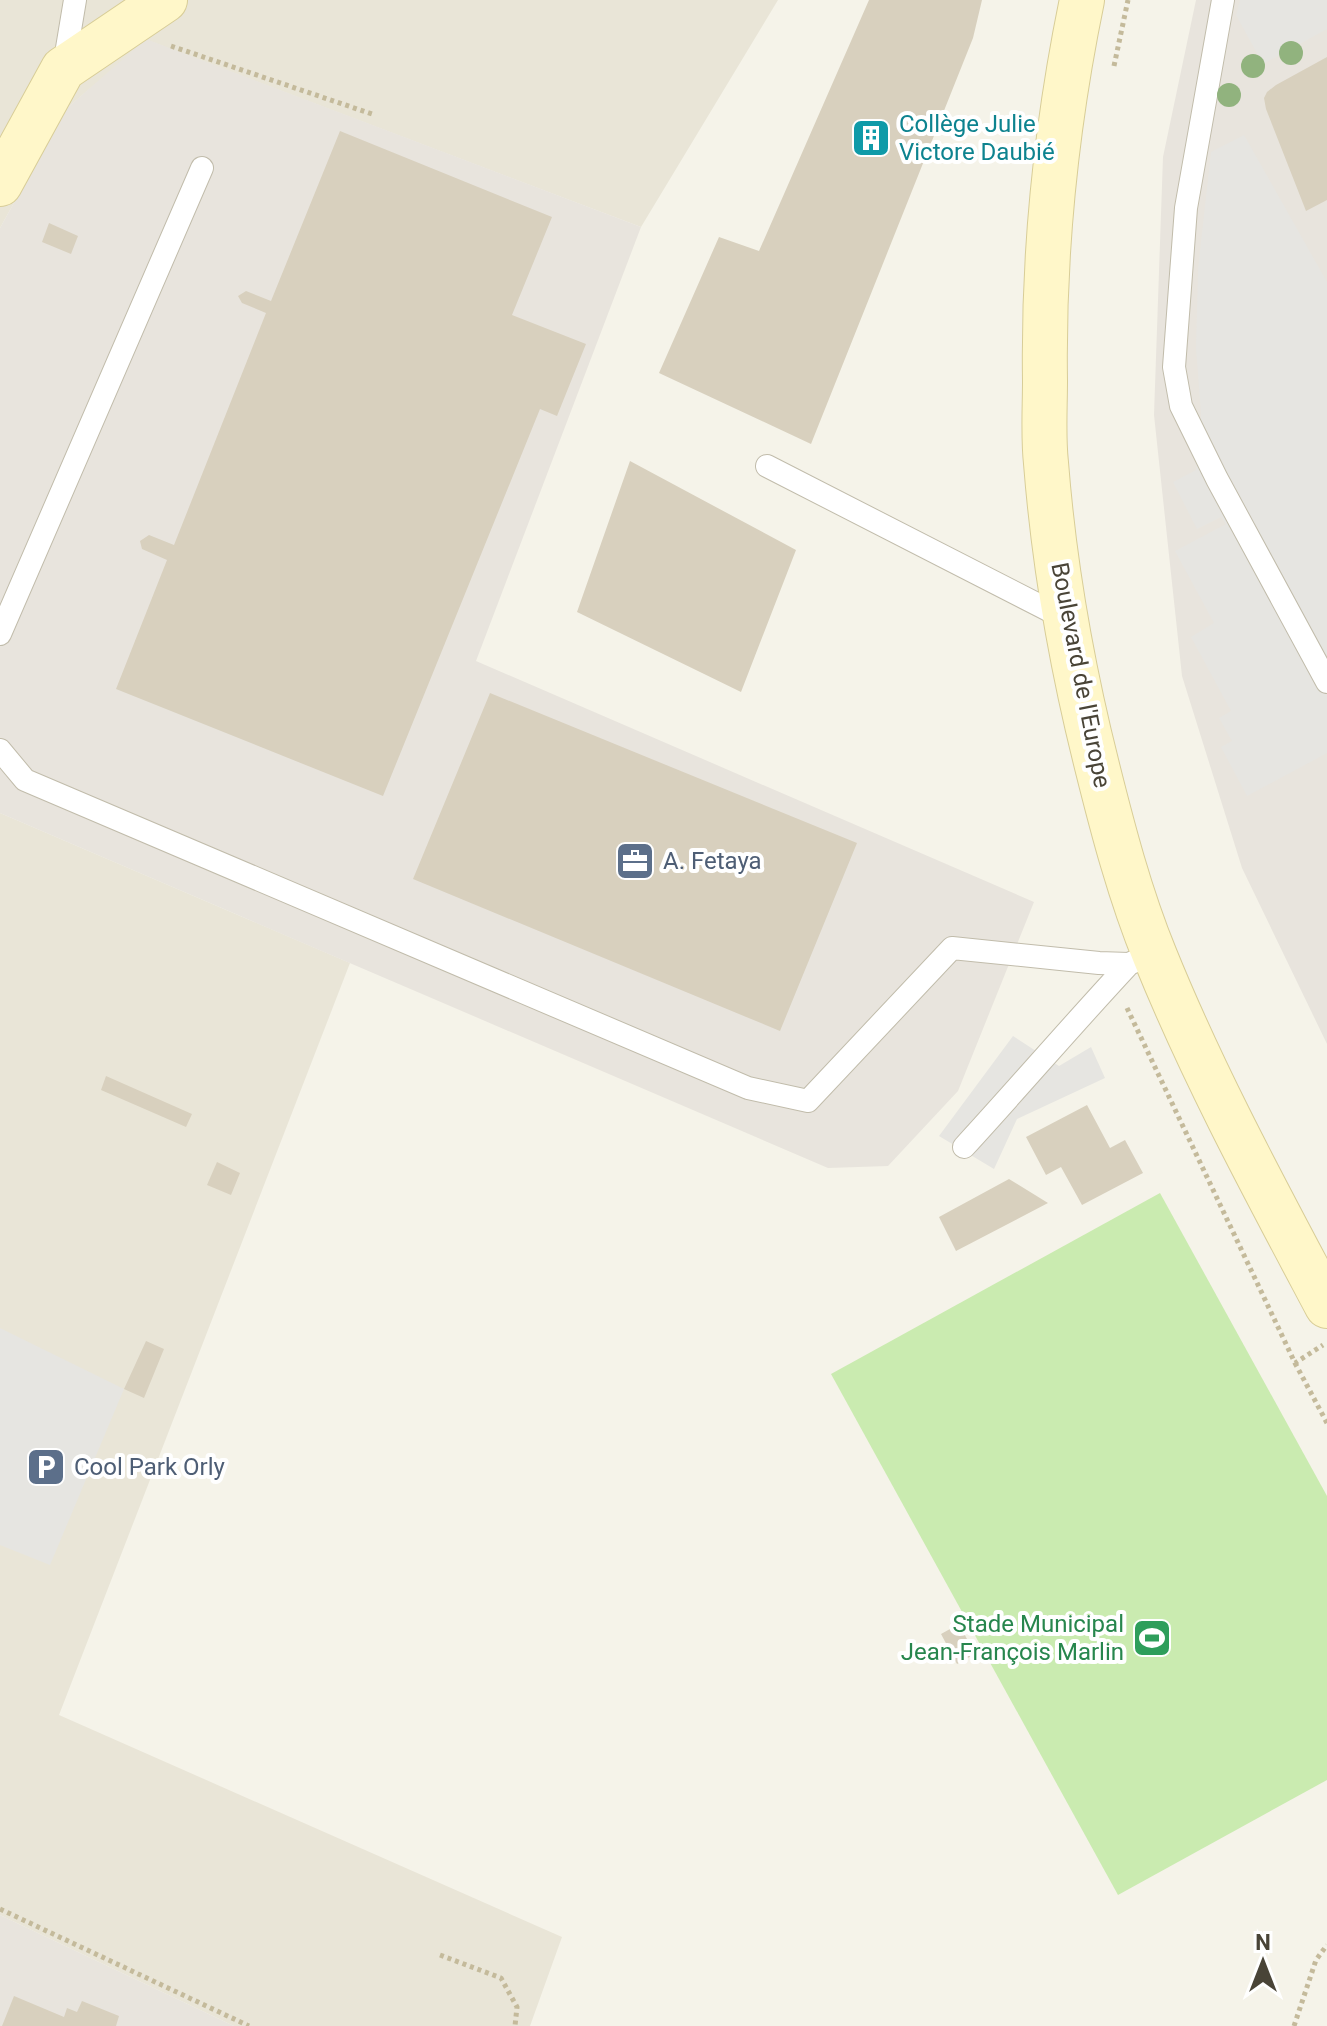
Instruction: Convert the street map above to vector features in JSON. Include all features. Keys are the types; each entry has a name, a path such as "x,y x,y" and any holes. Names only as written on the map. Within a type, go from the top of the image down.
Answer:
{"main road":[{"name":"Boulevard de l'Europe","path":"1082,0 1057,151 1044,315 1045,460 1080,700 1141,958 1196,1051 1242,1146 1327,1306"},
{"path":"0,184 63,69 150,9"}],"lane":[{"path":"63,69 75,0"},
{"path":"1223,0 1186,208 1174,367 1181,406 1327,682"},
{"path":"0,634 202,168"},
{"path":"767,466 1066,619"},
{"path":"0,750 25,780 748,1088 808,1101 952,948 1099,963 1141,958"},
{"path":"964,1147 1053,1050 1072,1023 1141,958"}],"path":[{"path":"1112,75 1128,0"},
{"path":"150,9 375,115"},
{"path":"1295,1363 1327,1423"},
{"path":"0,1909 249,2026"},
{"path":"1294,2026 1316,1960 1327,1945"},
{"path":"440,1955 501,1978 517,2007 515,2026"}],"shaded area":[{"path":"0,0 778,0 641,227 147,40 66,109 0,228"},
{"path":"1196,0 1327,0 1327,1044 1242,868 1182,676 1154,415 1163,157"},
{"path":"1240,0 1327,0 1327,29 1263,64 1236,15"},
{"path":"146,39 641,227 476,661 1034,902 958,1091 888,1166 828,1168 0,813 0,228 66,109"},
{"path":"1244,135 1327,282 1327,753 1247,796 1221,747 1232,741 1219,718 1231,711 1191,637 1214,623 1175,551 1226,524 1221,517 1197,529 1173,482 1196,470 1201,414 1196,348 1198,269 1211,152"},
{"path":"0,813 350,963 59,1715 562,1937 530,2026 234,2026 0,1915"},
{"path":"1013,1036 1059,1066 1091,1047 1105,1078 1017,1119 994,1169 939,1136"},
{"name":"Cool Park Orly","path":"0,1328 124,1389 50,1565 0,1545"},
{"path":"0,1915 234,2026 0,2026"}],"green space":[{"name":"Stade Municipal Jean-François Marlin","path":"1160,1193 1327,1496 1327,1780 1118,1895 831,1374"}],"building":[{"name":"Collège Julie Victore Daubié","path":"869,0 982,0 973,38 811,444 659,373 719,237 759,251"},
{"path":"1327,57 1327,200 1306,211 1264,98 1276,85"},
{"path":"340,131 552,217 512,315 586,344 557,416 540,409 383,796 116,689 167,560 142,549 140,541 149,535 174,545 266,313 242,303 238,296 246,291 271,301"},
{"path":"49,223 78,236 71,254 42,242"},
{"path":"630,461 796,550 741,692 577,612"},
{"name":"A. Fetaya","path":"490,693 857,843 780,1031 413,879"},
{"path":"106,1076 192,1114 186,1127 101,1090"},
{"path":"1087,1105 1110,1148 1125,1140 1143,1173 1082,1205 1061,1167 1046,1175 1026,1137"},
{"path":"217,1162 240,1173 231,1195 207,1185"},
{"path":"1009,1179 1048,1203 956,1251 939,1217"},
{"path":"146,1341 164,1349 144,1398 124,1389"},
{"path":"959,1624 975,1654 957,1664 941,1634"},
{"path":"14,1996 64,2017 67,2008 77,2012 82,2001 119,2016 116,2026 2,2026"}],"place":[{"name":"Collège Julie Victore Daubié","path":"871,138"},
{"name":"A. Fetaya","path":"635,861"},
{"name":"Cool Park Orly","path":"46,1467"},
{"name":"Stade Municipal Jean-François Marlin","path":"1152,1638"}]}
